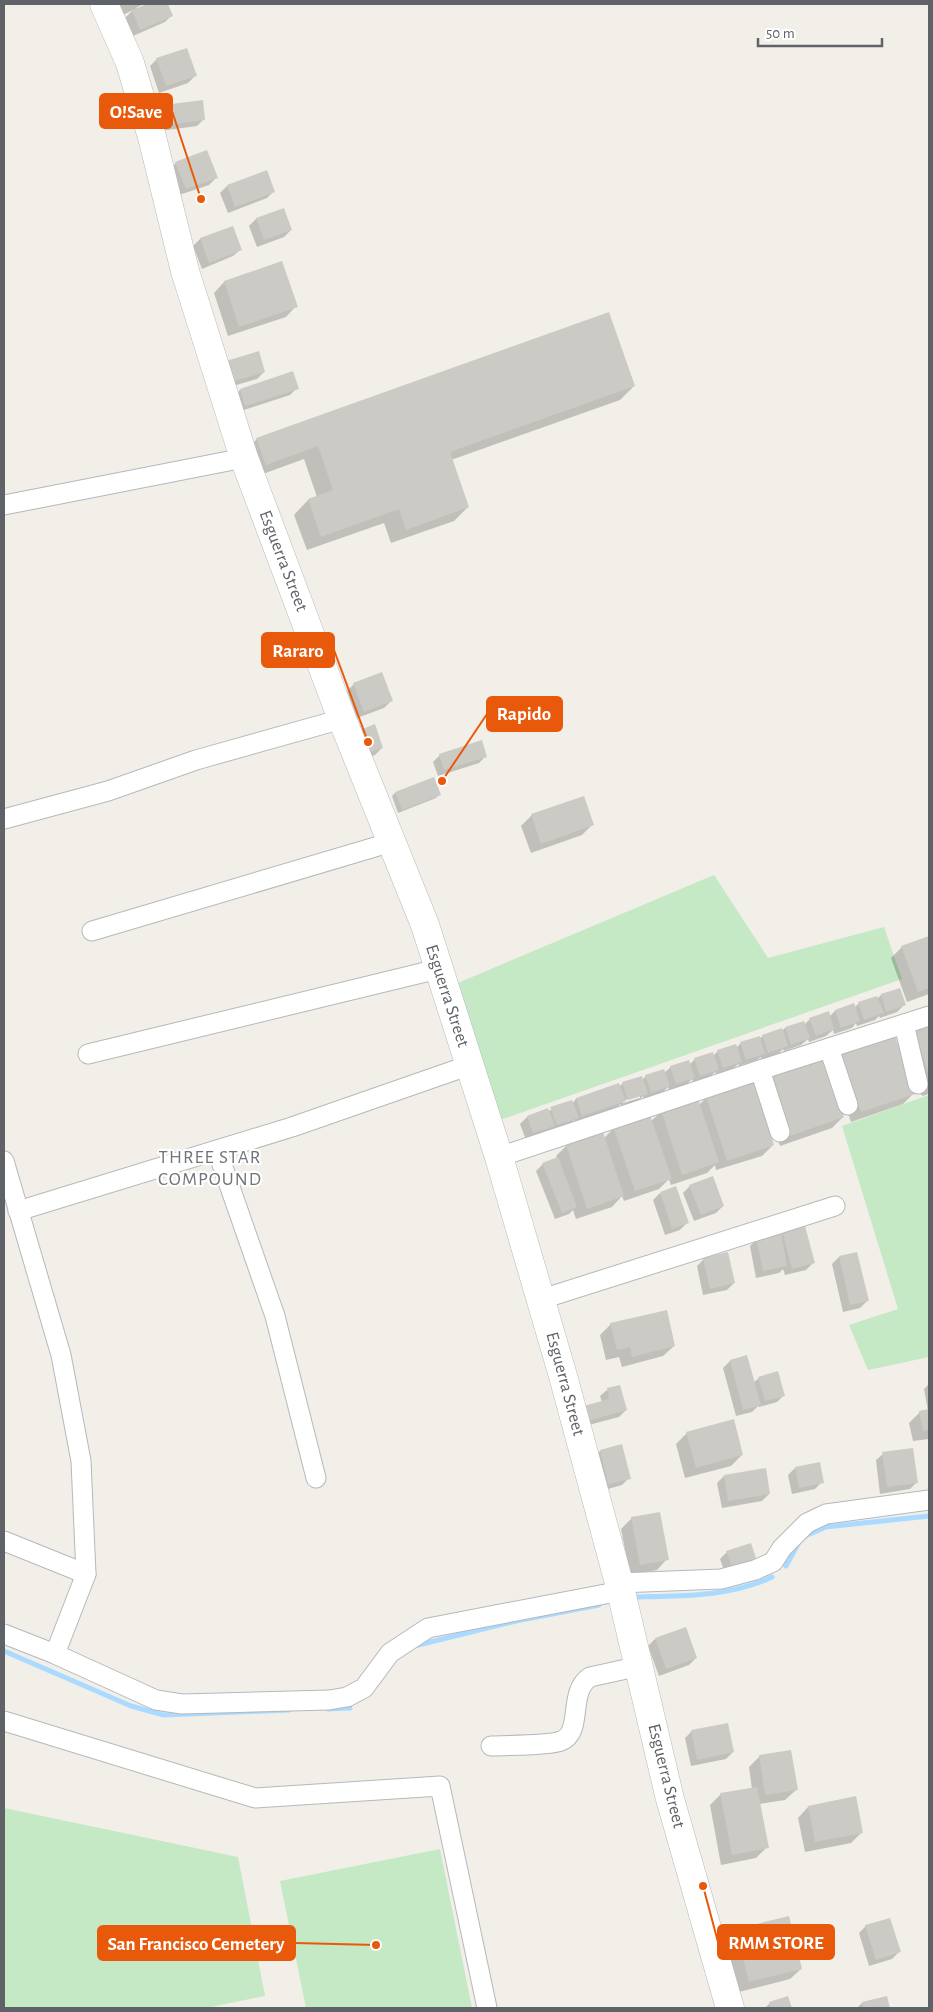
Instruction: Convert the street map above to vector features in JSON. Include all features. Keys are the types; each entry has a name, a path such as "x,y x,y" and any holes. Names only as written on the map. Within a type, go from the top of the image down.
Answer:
{"main road":[{"name":"Esguerra Street","path":"104,4 130,63 152,137 185,270 244,458 342,719 424,925 499,1157 542,1299 620,1587 670,1799 730,2008"}],"street":[{"path":"4,505 244,458"},
{"path":"4,820 108,791 196,760 342,719"},
{"path":"92,931 392,842"},
{"path":"88,1054 438,969"},
{"path":"499,1157 929,1016"},
{"path":"904,1024 918,1084"},
{"path":"830,1048 848,1105"},
{"path":"18,1212 292,1128 470,1065"},
{"path":"760,1070 780,1132"},
{"path":"217,1150 276,1316 316,1478"},
{"path":"4,1161 61,1355 81,1461 86,1574 55,1654"},
{"path":"542,1299 836,1206"},
{"path":"4,1634 55,1654 156,1700 182,1704 329,1700 347,1697 364,1688 390,1653 428,1628 620,1587 722,1579 756,1570 773,1562 782,1548 807,1523 826,1514 929,1500"},
{"path":"4,1541 86,1574"},
{"path":"491,1746 553,1744 564,1740 573,1730 577,1693 584,1681 590,1677 640,1666"},
{"path":"4,1721 255,1798 440,1786 487,2008"}],"green space":[{"path":"714,875 768,958 884,927 902,979 500,1120 453,985"},
{"path":"929,1095 929,1357 868,1370 849,1325 898,1309 842,1126"},
{"path":"4,1808 238,1857 265,1996 206,2008 4,2008"},
{"path":"440,1849 472,2008 306,2008 280,1881"}],"building":[{"path":"147,4 168,4 173,16 140,30 132,10"},
{"path":"187,48 197,76 166,86 156,58"},
{"path":"203,100 205,120 167,125 164,105"},
{"path":"207,150 218,178 186,189 175,162"},
{"path":"267,170 275,192 235,207 227,185"},
{"path":"284,208 292,230 264,240 256,218"},
{"path":"233,226 242,250 209,263 200,238"},
{"path":"282,261 298,307 239,327 224,281"},
{"path":"609,312 635,386 450,452 469,507 406,530 399,509 321,537 308,499 333,490 318,446 266,465 256,438"},
{"path":"259,351 265,372 232,382 226,361"},
{"path":"293,371 299,389 245,406 240,389"},
{"path":"382,672 393,701 364,712 353,683"},
{"path":"375,724 383,748 368,753 360,730"},
{"path":"482,740 487,757 444,770 439,754"},
{"path":"434,777 441,795 402,810 395,792"},
{"path":"584,796 594,825 541,844 531,814"},
{"path":"929,936 929,988 918,992 901,946"},
{"path":"900,988 906,1005 886,1012 881,994"},
{"path":"877,996 884,1013 864,1020 858,1002"},
{"path":"854,1003 860,1021 841,1028 835,1010"},
{"path":"829,1011 834,1029 816,1036 809,1018"},
{"path":"804,1021 810,1038 791,1045 785,1027"},
{"path":"929,1021 929,1075 912,1026"},
{"path":"782,1028 788,1046 768,1053 762,1035"},
{"path":"894,1033 915,1094 861,1112 841,1052"},
{"path":"760,1036 765,1054 746,1060 740,1042"},
{"path":"736,1044 742,1062 723,1068 717,1050"},
{"path":"713,1052 719,1070 700,1076 694,1058"},
{"path":"823,1057 844,1117 790,1136 770,1076"},
{"path":"689,1060 695,1078 676,1084 670,1066"},
{"path":"664,1069 670,1086 651,1093 645,1075"},
{"path":"642,1076 648,1094 628,1100 622,1082"},
{"path":"753,1081 774,1145 727,1161 706,1096"},
{"path":"619,1083 626,1101 582,1116 576,1098"},
{"path":"698,1098 719,1162 682,1175 661,1110"},
{"path":"572,1100 579,1118 557,1125 550,1107"},
{"path":"548,1108 555,1126 533,1133 527,1116"},
{"path":"650,1115 672,1179 635,1191 613,1127"},
{"path":"603,1132 624,1196 587,1209 566,1145"},
{"path":"558,1157 577,1207 562,1213 542,1163"},
{"path":"713,1176 724,1206 701,1215 689,1185"},
{"path":"676,1186 689,1223 672,1229 660,1192"},
{"path":"805,1226 815,1263 792,1269 782,1231"},
{"path":"781,1233 787,1266 763,1271 756,1238"},
{"path":"728,1252 735,1283 710,1289 703,1258"},
{"path":"857,1252 869,1301 850,1305 839,1256"},
{"path":"667,1310 675,1346 632,1357 630,1347 617,1350 610,1323"},
{"path":"747,1355 761,1405 743,1410 730,1360"},
{"path":"778,1371 785,1396 765,1401 758,1377"},
{"path":"620,1385 627,1410 584,1422 580,1407 609,1399 607,1388"},
{"path":"929,1409 929,1430 923,1431 919,1411"},
{"path":"734,1419 743,1455 696,1468 686,1432"},
{"path":"622,1444 631,1479 608,1484 600,1450"},
{"path":"913,1448 918,1483 887,1487 882,1452"},
{"path":"820,1462 824,1483 799,1488 795,1467"},
{"path":"766,1468 770,1494 728,1501 724,1475"},
{"path":"660,1512 669,1560 640,1565 631,1517"},
{"path":"751,1543 757,1561 733,1569 726,1551"},
{"path":"686,1627 697,1658 666,1669 655,1638"},
{"path":"728,1723 734,1752 697,1760 691,1730"},
{"path":"791,1750 798,1790 765,1795 759,1755"},
{"path":"757,1787 769,1848 732,1855 720,1793"},
{"path":"856,1796 863,1833 815,1842 808,1806"},
{"path":"789,1916 802,1969 749,1982 736,1929"},
{"path":"890,1918 901,1952 876,1960 865,1925"},
{"path":"788,1996 792,2008 771,2008 769,2002"},
{"path":"887,1996 890,2008 863,2008 862,2002"}],"waterway":[{"path":"805,1536 826,1527 929,1516"},
{"path":"786,1566 798,1544"},
{"path":"633,1597 686,1596 722,1592 756,1584 772,1577"},
{"path":"414,1646 516,1621 599,1605"},
{"path":"4,1651 131,1706 164,1715 289,1710"},
{"path":"328,1709 350,1708"}],"place":[{"name":"O!Save","path":"201,199"},
{"name":"Rararo","path":"368,742"},
{"name":"Rapido","path":"442,781"},
{"name":"RMM STORE","path":"703,1886"},
{"name":"San Francisco Cemetery","path":"376,1945"}],"district":[{"name":"THREE STAR COMPOUND","path":"210,1168"}]}
